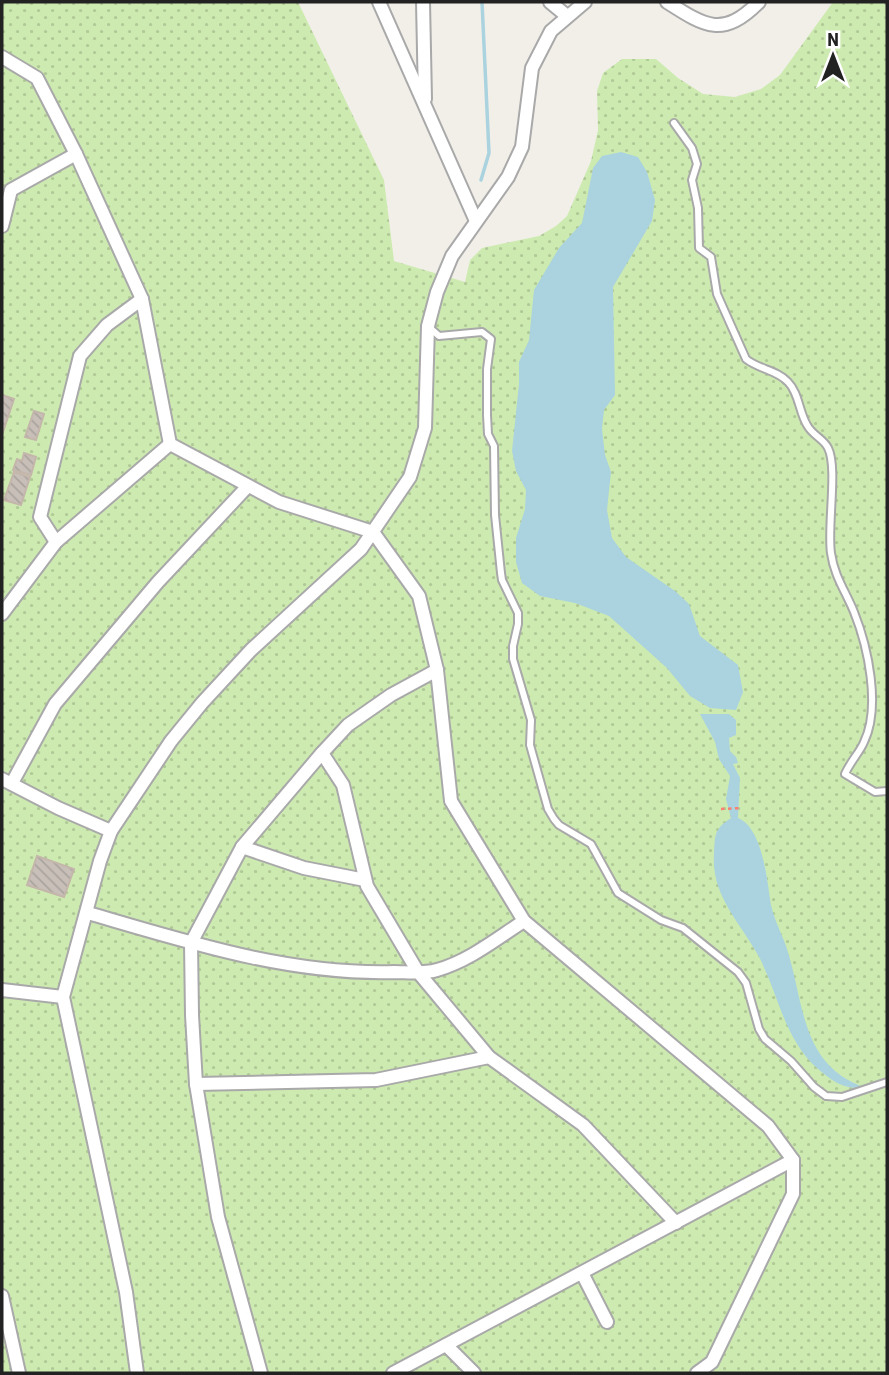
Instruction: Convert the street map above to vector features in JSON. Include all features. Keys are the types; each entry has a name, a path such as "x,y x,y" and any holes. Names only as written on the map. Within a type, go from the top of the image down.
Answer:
{"street":[{"path":"379,2 476,221"},
{"path":"423,2 425,106"},
{"path":"550,2 567,16"},
{"path":"136,1373 126,1292 63,996 88,913 100,861 111,831 171,741 251,650 361,548 410,477 425,428 428,326 437,292 452,256 508,177 522,146 532,68 551,31 585,2"},
{"path":"667,2 714,26 731,25 759,2"},
{"path":"2,57 37,78 76,154 142,299 170,444"},
{"path":"2,226 11,190 76,154"},
{"path":"57,542 40,517 80,356 107,325 142,299"},
{"path":"170,444 279,502 373,532 419,596 437,670 451,801 524,921 768,1126 793,1160 793,1195 712,1363 697,1373"},
{"path":"2,614 57,542 170,444"},
{"path":"111,831 58,808 7,781 55,704 158,582 248,486"},
{"path":"261,1373 218,1217 196,1084 191,1015 191,943 243,847 322,752 348,725 391,695 437,670"},
{"path":"322,752 343,785 365,880 418,972 489,1057 583,1125 676,1223"},
{"path":"243,847 304,869 365,880"},
{"path":"88,913 191,943 313,969 418,972 434,971 472,955 524,921"},
{"path":"2,990 63,996"},
{"path":"196,1084 376,1080 489,1057"},
{"path":"393,1373 793,1160"},
{"path":"582,1273 607,1322"},
{"path":"2,1296 19,1373"},
{"path":"446,1345 474,1373"}],"lane":[{"path":"674,122 692,148 698,164 692,180 698,208 699,248 711,257 717,294 746,359 754,366 787,380 808,428 827,444 833,457 830,552 834,572 855,612 873,681 864,743 855,753 845,774 874,792 887,791"},
{"path":"428,326 439,336 482,332 491,339 486,415 488,434 494,446 494,495 501,573 518,613 513,659 531,720 530,746 548,809 559,825 591,844 618,893 661,920 684,928 738,972 746,983 759,1029 765,1039 791,1061 814,1087 826,1096 842,1097 887,1082"}],"path":[{"path":"721,809 742,808"}],"green space":[{"path":"2,2 298,2 384,180 394,261 465,282 470,260 482,248 539,236 567,216 591,161 598,130 597,91 603,73 622,59 656,59 703,94 735,97 761,89 780,75 833,2 887,2 887,1373 2,1373"}],"water":[{"path":"621,152 638,157 647,172 655,200 652,221 613,287 615,395 604,410 602,429 605,455 611,472 607,510 612,538 626,557 689,604 700,636 738,665 743,692 736,710 710,708 690,696 667,668 609,616 575,603 540,596 522,583 516,562 516,538 525,509 526,490 516,471 512,451 519,362 529,340 534,290 559,248 582,223 593,168 602,156"},
{"path":"700,714 729,714 736,720 736,735 729,738 730,751 738,763 733,764 740,778 738,818 753,832 762,856 772,910 786,946 808,1029 816,1048 828,1064 844,1078 866,1088 840,1084 829,1078 806,1057 789,1030 758,955 722,895 714,869 715,842 718,829 731,818 726,799 730,776 719,759 715,742"}],"building":[{"path":"2,395 14,399 2,435"},
{"path":"34,411 44,414 36,440 25,437"},
{"path":"24,453 36,457 31,475 13,470 17,459 22,461"},
{"path":"14,472 30,477 21,505 4,500"},
{"path":"37,856 74,869 64,897 27,885"}],"waterway":[{"path":"481,180 489,153 482,2"}]}
